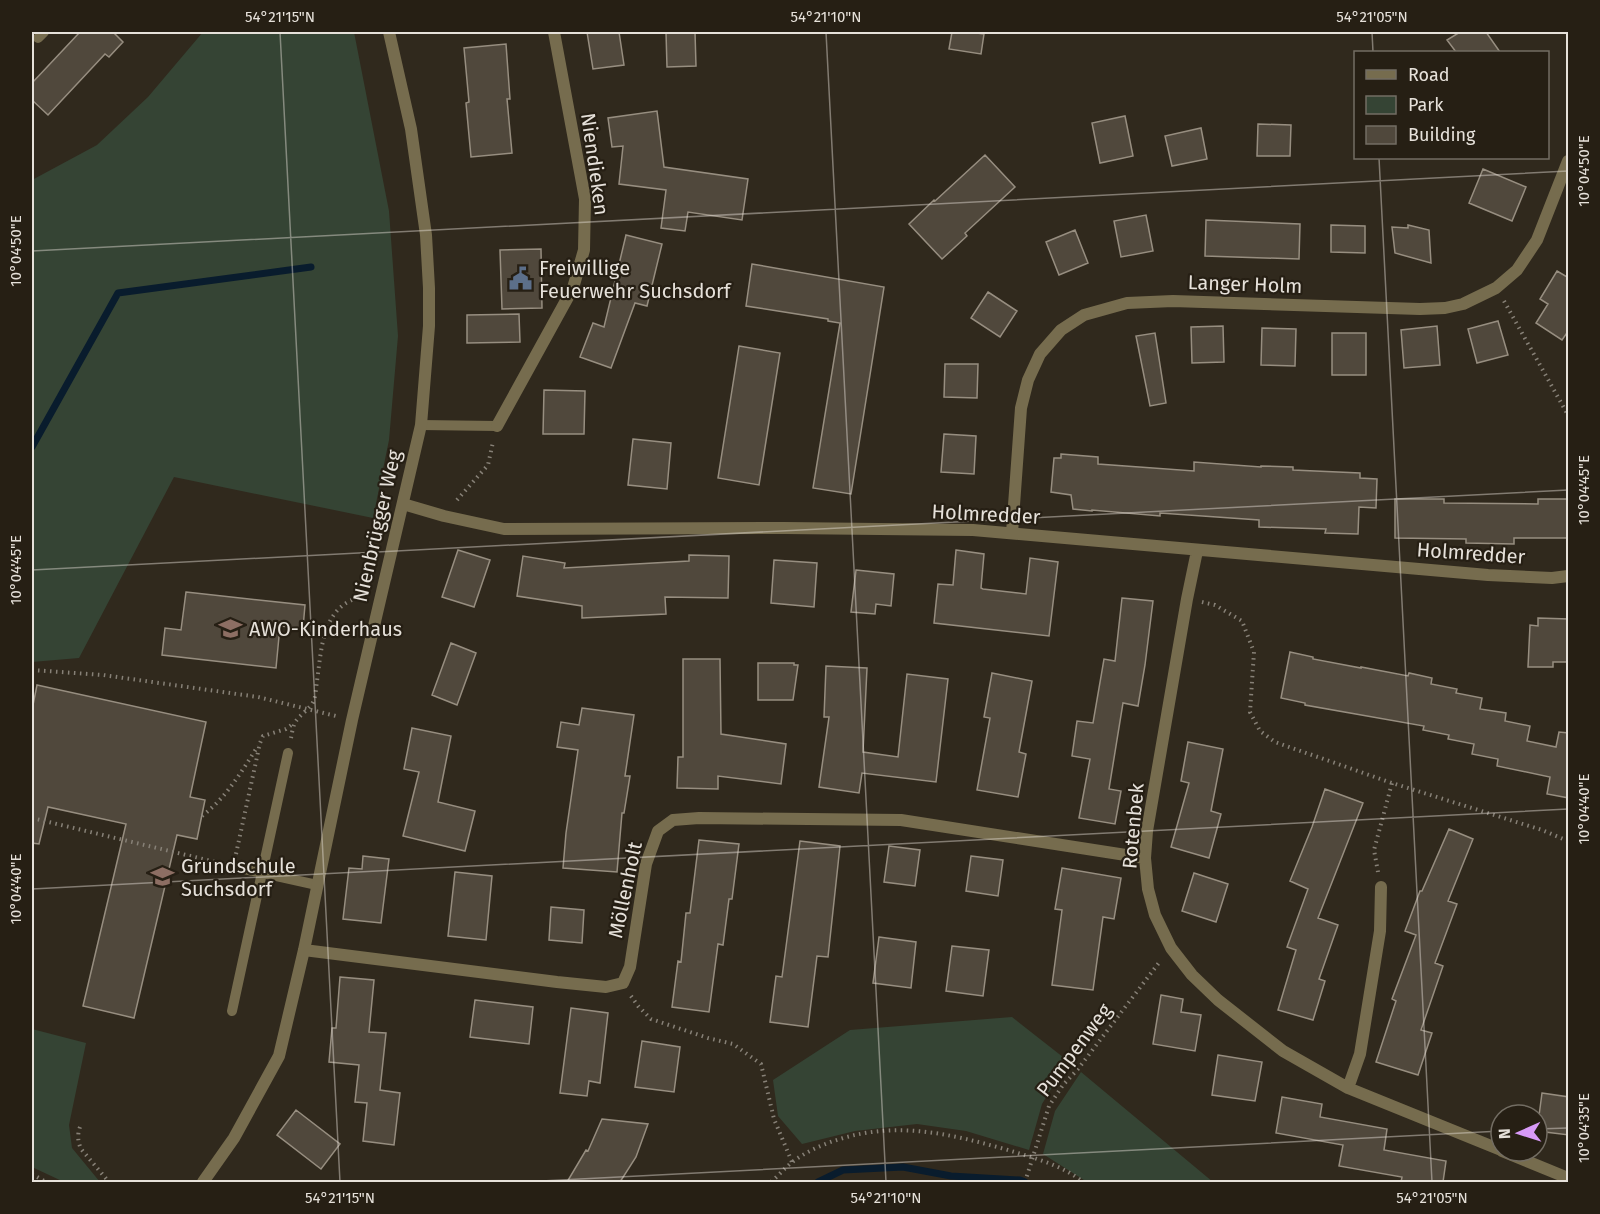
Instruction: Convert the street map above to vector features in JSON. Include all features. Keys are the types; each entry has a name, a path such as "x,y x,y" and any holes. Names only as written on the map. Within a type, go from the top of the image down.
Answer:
{"street":[{"name":"Nienbrügger Weg","path":"203,1182 234,1138 279,1056 304,950 352,720 421,425 429,326 426,235 411,129 388,32"},
{"name":"Niendieken","path":"497,426 573,288 584,250 585,199 554,32"},
{"name":"Langer Holm","path":"1012,533 1020,408 1028,380 1040,354 1061,330 1084,315 1127,303 1173,301 1391,309 1445,308 1463,304 1496,288 1517,270 1537,240 1569,161"},
{"name":"Holmredder","path":"404,504 444,516 504,529 973,530 1488,575 1552,578 1569,576"},
{"name":"Rotenbek","path":"1197,551 1147,831 1145,858 1148,889 1155,915 1171,948 1192,975 1218,1000 1283,1051 1348,1088 1489,1146"},
{"name":"Möllenholt","path":"623,983 630,967 646,864 658,831 673,820 699,818 901,820 1145,858"},
{"path":"1348,1088 1360,1054 1380,931 1381,887"},
{"path":"304,950 557,982 606,987 623,983"},
{"name":"Rotenbek","path":"1532,1163 1569,1178"}],"lane":[{"path":"421,425 497,426"},
{"path":"232,1011 288,753"},
{"path":"239,867 317,885"}],"path":[{"path":"1496,288 1569,415"},
{"path":"444,516 488,465 497,426"},
{"path":"202,816 230,789 263,736 286,729 314,701 325,631 329,622 344,604 351,600 365,596 381,596"},
{"path":"1187,599 1215,605 1242,621 1254,652 1250,712 1260,731 1275,742 1392,783 1542,830 1569,841"},
{"path":"32,670 103,675 258,697 352,720"},
{"path":"288,753 294,723"},
{"path":"32,818 239,867 260,743"},
{"path":"1381,887 1374,850 1392,783"},
{"name":"Pumpenweg","path":"1025,1182 1049,1106 1171,948"},
{"path":"623,983 638,1006 651,1019 733,1044 761,1064 774,1119 792,1162"},
{"path":"80,1127 78,1133 81,1149 109,1182"},
{"path":"771,1182 792,1162 822,1144 855,1134 887,1129 967,1138 1066,1170 1083,1182"},
{"path":"32,1174 46,1182"}],"green space":[{"path":"203,32 354,32 389,211 398,336 389,440 373,518 174,477 79,658 32,662 32,180 97,145 148,97"},
{"path":"1012,1017 1068,1061 1042,1104 1029,1150 966,1131 917,1124 855,1131 802,1144 778,1116 773,1080 850,1030"},
{"path":"32,1029 86,1043 69,1125 72,1148 100,1182 64,1182 32,1167"},
{"path":"1081,1072 1213,1182 1087,1182 1043,1154 1055,1111"}],"building":[{"path":"80,32 113,32 123,42 109,57 105,54 48,115 32,100 32,83"},
{"path":"587,32 619,32 624,65 593,69"},
{"path":"666,32 695,32 696,66 667,67"},
{"path":"952,32 984,34 981,54 949,49"},
{"path":"1460,32 1486,32 1499,51 1455,51 1447,40"},
{"path":"506,44 510,99 507,99 512,153 471,157 464,48"},
{"path":"657,111 664,167 748,179 742,220 688,212 685,231 661,228 666,190 619,184 623,146 612,147 608,118"},
{"path":"1125,116 1133,156 1100,163 1092,123"},
{"path":"1258,124 1291,125 1290,156 1257,156"},
{"path":"1201,128 1207,159 1172,166 1165,136"},
{"path":"985,155 1015,187 965,233 967,236 942,259 909,224"},
{"path":"1483,169 1526,187 1512,221 1469,203"},
{"path":"1146,215 1153,251 1121,257 1114,221"},
{"path":"1206,220 1300,224 1299,259 1205,256"},
{"path":"1331,225 1365,226 1365,253 1331,252"},
{"path":"1408,225 1429,230 1431,263 1395,253 1392,227 1408,228"},
{"path":"1075,230 1088,263 1059,275 1046,242"},
{"path":"626,235 662,244 647,306 635,303 611,368 580,357 593,323 604,327"},
{"name":"Freiwillige Feuerwehr Suchsdorf","path":"541,249 542,308 502,309 500,250"},
{"path":"752,264 884,287 851,494 813,488 840,323 828,321 828,319 746,306"},
{"path":"1557,271 1567,277 1569,274 1569,330 1562,340 1536,323 1548,304 1540,299"},
{"path":"988,292 1017,311 1000,337 971,318"},
{"path":"519,314 520,342 467,343 467,315"},
{"path":"1498,321 1508,355 1477,363 1468,329"},
{"path":"1223,326 1224,362 1192,363 1191,327"},
{"path":"1437,326 1440,365 1404,368 1401,330"},
{"path":"1262,328 1296,329 1295,366 1261,365"},
{"path":"1155,333 1166,403 1150,406 1136,336"},
{"path":"1332,333 1366,333 1366,375 1332,375"},
{"path":"739,346 780,353 759,485 718,478"},
{"path":"945,364 978,364 977,398 944,397"},
{"path":"544,390 585,391 584,434 543,434"},
{"path":"944,434 976,436 974,474 941,472"},
{"path":"633,439 671,443 667,489 628,485"},
{"path":"1061,454 1098,457 1098,464 1194,471 1194,462 1360,473 1360,478 1377,479 1376,508 1359,507 1358,534 1325,533 1326,529 1259,527 1259,520 1160,513 1160,516 1073,509 1071,495 1051,492 1054,458 1061,458"},
{"path":"1395,499 1444,499 1444,503 1538,504 1538,499 1569,499 1569,538 1514,538 1514,544 1466,543 1466,539 1395,538"},
{"path":"458,550 490,560 474,607 442,597"},
{"path":"956,550 984,554 981,588 983,589 1026,594 1030,558 1058,562 1049,636 934,623 938,584 953,585"},
{"path":"689,555 729,556 728,598 665,597 666,614 582,618 582,606 517,596 523,556 565,563 564,568 689,561"},
{"path":"774,560 817,563 814,607 771,603"},
{"path":"856,570 894,574 891,606 876,604 875,614 851,612"},
{"name":"AWO-Kinderhaus","path":"186,592 305,605 303,628 280,626 276,668 162,655 165,628 181,630"},
{"path":"1122,598 1153,601 1138,706 1123,703 1109,789 1121,791 1115,824 1079,818 1090,759 1072,756 1077,721 1093,723 1104,659 1115,661"},
{"path":"1538,618 1569,619 1569,662 1553,662 1553,667 1528,667 1530,625 1538,626"},
{"path":"451,643 476,653 457,705 432,695"},
{"path":"1290,652 1361,668 1432,678 1431,684 1457,689 1456,693 1482,698 1480,709 1506,713 1505,721 1530,726 1527,741 1556,747 1559,732 1569,733 1569,798 1547,794 1550,777 1497,766 1498,759 1472,754 1474,744 1448,739 1449,735 1423,730 1424,726 1305,705 1305,703 1281,698"},
{"path":"683,659 720,659 721,734 786,744 781,784 718,776 718,789 677,788 678,757 683,757"},
{"path":"758,663 798,665 793,700 758,700"},
{"path":"826,666 867,668 863,752 898,757 907,674 948,679 936,782 862,773 859,793 819,787 829,717 824,717"},
{"path":"992,673 1032,681 1019,752 1026,754 1018,797 977,790 990,718 984,717"},
{"path":"37,685 206,722 190,797 205,800 197,839 177,835 134,1018 83,1006 126,824 48,807 39,844 32,843 32,710"},
{"path":"582,708 634,715 625,776 630,776 624,813 622,813 617,872 563,868 578,750 557,747 561,722 579,725"},
{"path":"412,728 451,736 438,802 475,811 465,851 403,836 419,772 404,769"},
{"path":"1188,742 1223,749 1211,811 1221,814 1209,858 1171,847 1189,783 1181,781"},
{"path":"1325,789 1363,803 1318,918 1338,925 1319,979 1325,981 1313,1020 1278,1010 1296,950 1287,947 1308,889 1290,881"},
{"path":"1449,829 1473,839 1448,901 1457,904 1435,963 1443,966 1421,1030 1432,1033 1418,1075 1376,1062 1396,1001 1392,999 1416,935 1405,931 1420,891 1422,891"},
{"path":"699,840 739,844 723,945 718,944 709,1012 672,1007 678,961 681,962 686,913 690,913"},
{"path":"800,841 840,846 828,957 817,956 808,1027 770,1022 776,976 782,977"},
{"path":"889,846 920,850 915,886 884,882"},
{"path":"363,856 389,859 381,923 343,919 349,868 362,869"},
{"path":"971,856 1003,860 998,896 966,891"},
{"path":"1062,868 1121,878 1114,919 1103,917 1093,990 1052,985 1062,910 1055,909"},
{"path":"455,872 492,876 486,940 448,936"},
{"path":"1194,873 1228,884 1216,922 1182,911"},
{"path":"551,907 584,910 582,943 549,940"},
{"path":"879,937 916,942 911,988 873,983"},
{"path":"952,946 989,950 983,996 946,991"},
{"path":"340,977 374,980 369,1032 386,1033 380,1090 400,1093 394,1145 363,1141 367,1103 355,1102 359,1065 329,1062 332,1028 336,1028"},
{"path":"1161,995 1183,999 1181,1012 1201,1015 1195,1051 1153,1044"},
{"path":"475,1000 533,1007 529,1044 470,1037"},
{"path":"571,1008 608,1013 600,1083 589,1081 587,1096 560,1093"},
{"path":"642,1041 680,1047 674,1092 635,1087"},
{"path":"1218,1055 1262,1062 1255,1101 1212,1095"},
{"path":"1542,1093 1569,1097 1569,1135 1549,1132 1549,1103 1541,1103"},
{"path":"1282,1097 1322,1104 1320,1117 1387,1129 1384,1150 1446,1161 1443,1182 1401,1182 1402,1177 1339,1166 1343,1145 1276,1133"},
{"path":"296,1110 340,1144 321,1169 277,1135"},
{"path":"602,1119 648,1124 636,1157 620,1182 567,1182 586,1150 588,1151"}],"waterway":[{"path":"32,447 118,293 311,267"},
{"path":"818,1182 843,1170 903,1167 951,1176 1025,1182"}],"place":[{"name":"Freiwillige Feuerwehr Suchsdorf","path":"521,279"},
{"name":"AWO-Kinderhaus","path":"231,629"},
{"name":"Grundschule Suchsdorf","path":"163,877"}]}
